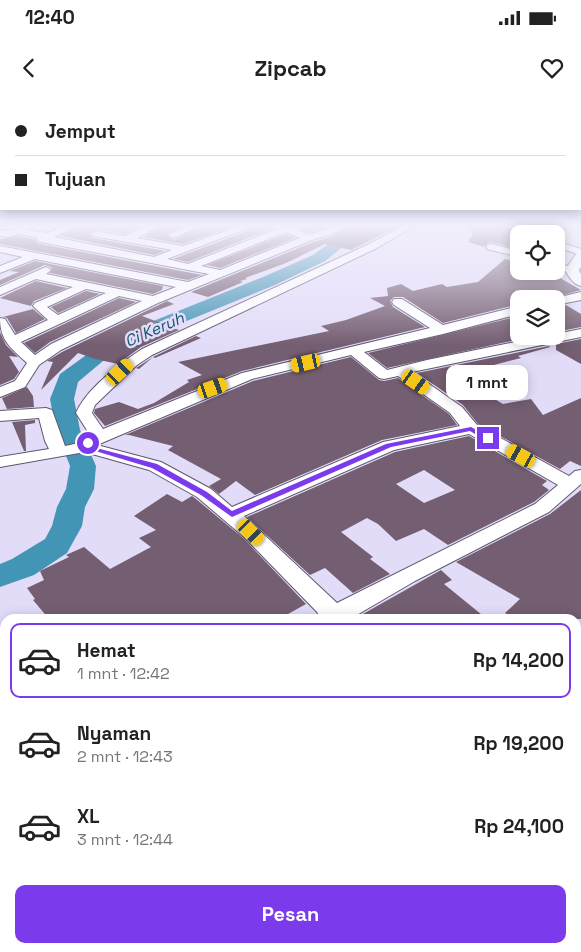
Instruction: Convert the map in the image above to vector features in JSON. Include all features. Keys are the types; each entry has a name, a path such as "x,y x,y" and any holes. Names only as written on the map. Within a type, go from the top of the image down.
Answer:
{"main road":[{"path":"575,266 572,270 581,282"}],"street":[{"path":"0,291 56,266"},
{"path":"90,266 189,286"},
{"path":"189,266 220,273"},
{"path":"0,392 20,384 34,362 56,347 154,300 238,266"},
{"path":"89,444 84,413 88,403 132,362 192,330 331,266"},
{"path":"565,268 572,270"},
{"path":"34,275 154,300"},
{"path":"57,321 39,306 86,285"},
{"path":"12,341 118,292"},
{"path":"565,299 581,296"},
{"path":"398,302 443,330"},
{"path":"0,452 89,444 213,388 247,376 510,312"},
{"path":"0,322 12,341 34,362"},
{"path":"355,351 384,375 427,364 581,333"},
{"path":"339,614 542,508 576,482 471,429 456,410 401,371"},
{"path":"0,416 46,413 58,448"},
{"path":"237,512 389,446 471,429"},
{"path":"89,444 155,466 237,512 330,614"},
{"path":"0,462 58,448"}],"building":[{"path":"23,266 43,266 0,285 0,280 19,272 10,271"},
{"path":"47,266 59,266 163,286 162,290 153,294 50,273 52,268"},
{"path":"114,266 154,266 202,275 188,280"},
{"path":"210,266 226,266 220,268"},
{"path":"255,266 278,266 245,278 247,279 240,281 243,282 208,297 191,292"},
{"path":"497,266 510,266 510,280 564,280 581,290 565,295 565,290 510,290 510,306 443,323 403,297 394,297 390,301 393,307 425,327 242,371 105,426 94,413 95,409 119,402 138,409 154,403 189,382 187,380 202,375 178,362 329,331 321,326 346,320 385,306 370,298 388,296 387,288 401,284 413,291 442,284 447,287 478,282"},
{"path":"36,281 67,288 34,301 31,306 0,298"},
{"path":"86,291 100,294 58,313 51,307"},
{"path":"119,298 136,302 50,342 35,353 24,343"},
{"path":"167,301 174,304 142,316 179,330 141,347 118,364 78,353 41,390 53,362 47,361"},
{"path":"565,305 581,314 581,327 565,330"},
{"path":"33,309 45,319 16,333 7,318 3,317"},
{"path":"510,318 510,341 387,368 368,353"},
{"path":"0,332 6,345 18,357 9,356 19,372 14,379 0,385"},
{"path":"196,336 201,338 155,358 153,357"},
{"path":"581,339 581,364 556,350 556,345 565,345 565,342"},
{"path":"549,346 518,356 521,358 463,373 472,381 466,382 503,404 531,399 543,415 581,398 581,466 570,461 560,469 478,424 463,405 417,373"},
{"path":"153,357 139,369 136,368"},
{"path":"351,357 379,380 384,381 398,378 449,414 457,425 382,440 255,495 236,481 219,494 209,486 221,479 168,450 173,446 125,435 253,381"},
{"path":"27,387 33,396 34,407 7,409 2,398"},
{"path":"35,420 35,423 25,425 26,451 24,451 12,422"},
{"path":"469,436 547,481 542,485 549,490 534,502 448,545 424,529 396,541 378,524 367,518 341,532 373,557 370,559 390,574 353,593 325,568 310,575 247,517 395,452","holes":["424,470 455,490 424,503 396,484"]},
{"path":"581,490 581,614 507,614 505,613 520,599 456,562 550,514"},
{"path":"167,494 182,502 192,496 243,538 306,604 288,614 45,614 33,600 35,599 27,588 44,580 40,571 69,557 66,555 84,547 110,569 151,547 139,538 156,530 134,516"},
{"path":"441,570 452,580 444,584 481,614 363,614"}],"waterway":[{"name":"Ci Keruh","path":"0,576 23,567 56,546 67,526 71,507 80,489 83,466 68,430 62,399 68,379 96,357 138,334 302,266"}],"route":[{"path":"88,443 85,447 155,466 204,493 232,514 389,446 471,429 488,438"}]}
